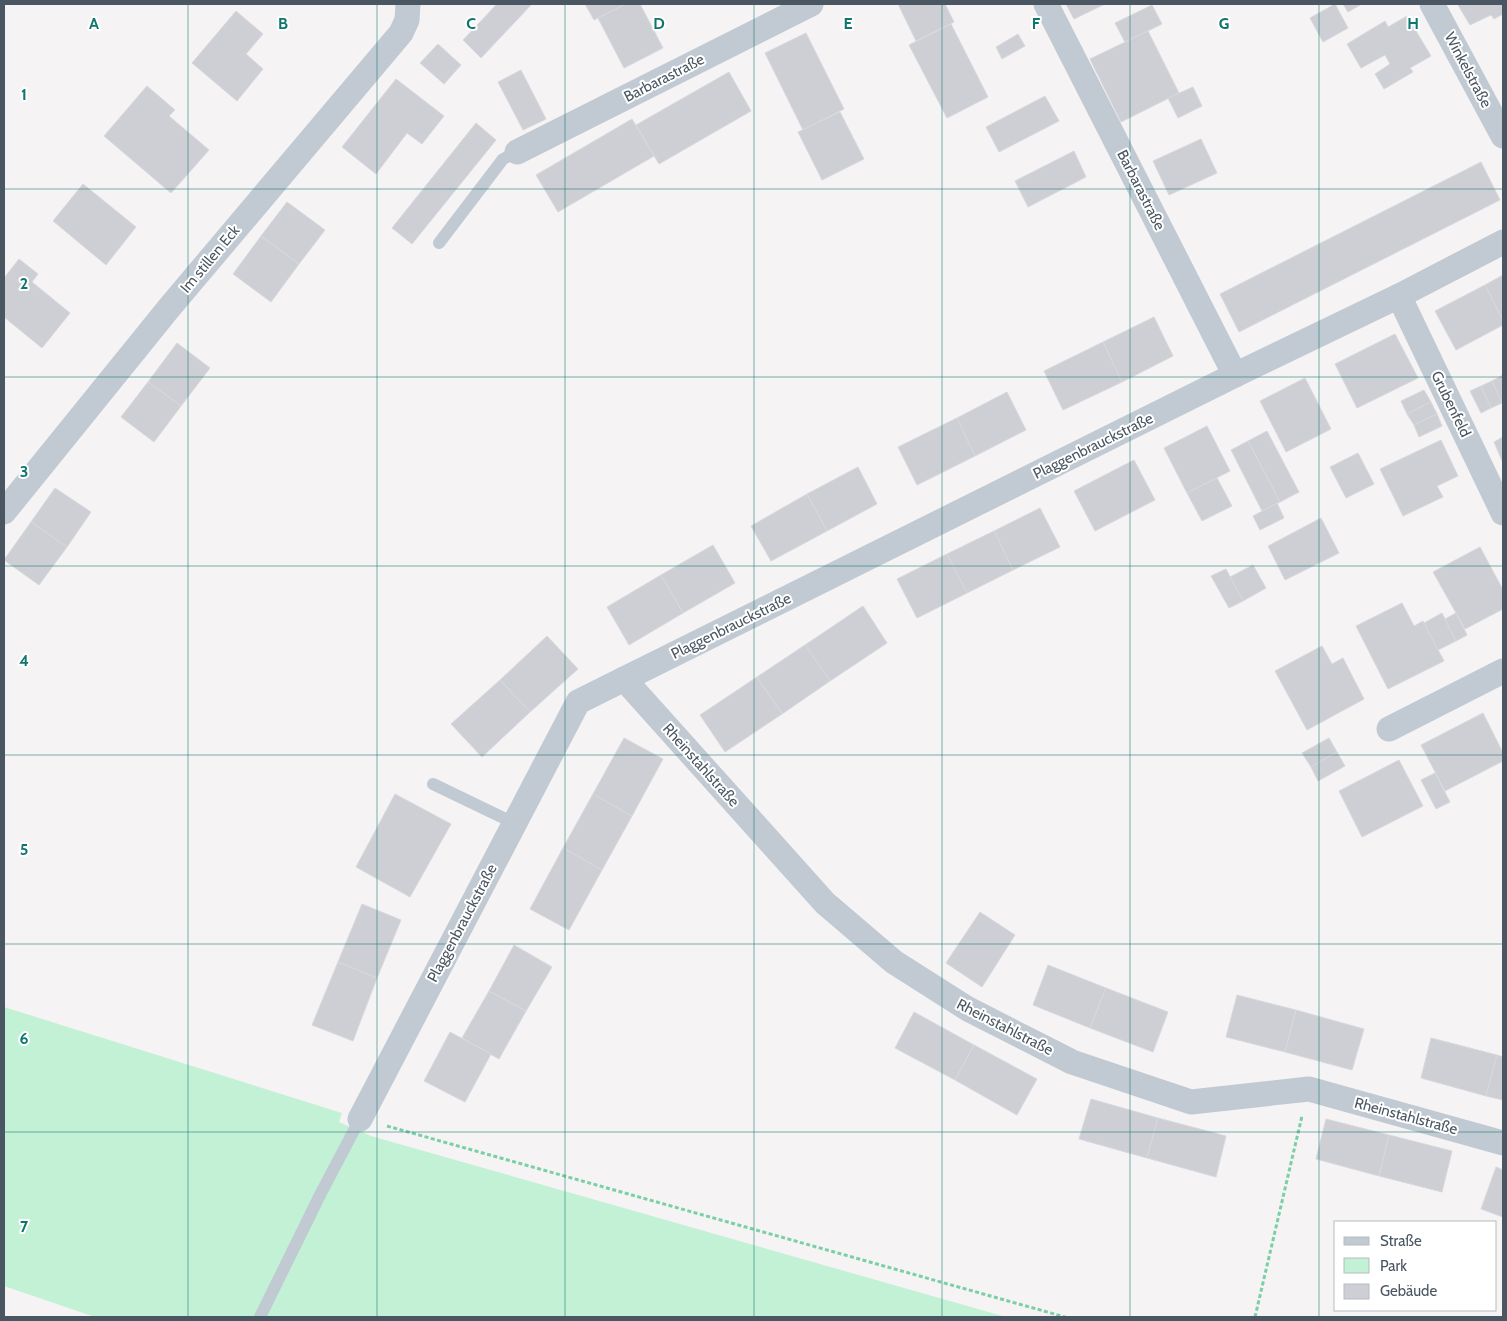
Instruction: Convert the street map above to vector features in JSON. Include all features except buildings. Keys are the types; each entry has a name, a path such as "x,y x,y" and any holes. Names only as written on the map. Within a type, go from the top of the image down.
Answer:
{"street":[{"name":"Im stillen Eck","path":"4,512 170,308 400,33 407,20 408,4"},
{"name":"Barbarastraße","path":"517,152 811,4"},
{"name":"Barbarastraße","path":"1046,4 1235,375"},
{"name":"Winkelstraße","path":"1432,4 1503,136"},
{"name":"Plaggenbrauckstraße","path":"360,1119 578,702 1235,375 1399,296 1503,242"},
{"name":"Grubenfeld","path":"1399,296 1503,513"},
{"path":"1389,729 1503,670"},
{"name":"Rheinstahlstraße","path":"624,679 826,903 894,962 968,1009 1072,1062 1191,1102 1309,1089 1503,1143"}],"lane":[{"path":"439,243 503,159 517,152"},
{"path":"433,784 514,824"},
{"name":"Plaggenbrauckstraße","path":"260,1317 360,1119"}],"path":[{"path":"1255,1317 1309,1089"},
{"path":"360,1119 1065,1317"}],"green space":[{"path":"4,1007 342,1113 339,1122 371,1136 1006,1317 95,1317 4,1286"}]}
